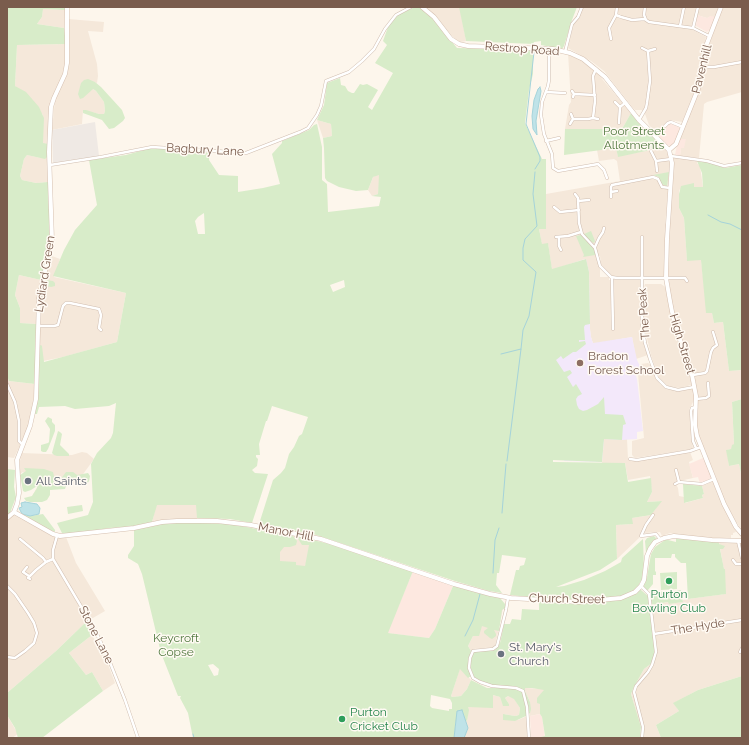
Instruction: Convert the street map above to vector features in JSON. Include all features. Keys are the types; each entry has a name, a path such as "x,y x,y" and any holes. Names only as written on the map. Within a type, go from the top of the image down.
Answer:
{"street":[{"name":"Lydiard Green","path":"14,512 19,493 17,460 32,422 36,399 39,294 52,240 49,144 52,104 65,74 68,60 67,7"},
{"name":"Bagbury Lane","path":"50,165 152,147 246,153 300,132 308,128 318,115 326,81 348,72 362,61 374,49 385,29 396,15 411,7"},
{"name":"Restrop Road","path":"422,7 434,17 451,39 459,44 468,46 549,49 565,52 579,57 605,77 639,120 669,150"},
{"path":"565,52 572,24 582,7"},
{"path":"611,39 608,36 609,28 616,15 617,7"},
{"path":"645,7 645,19"},
{"path":"680,26 684,7"},
{"path":"693,28 698,7"},
{"name":"Pavenhill","path":"669,150 676,144 698,89 705,51 721,7"},
{"path":"616,15 630,20 645,19 651,23 693,28 710,36"},
{"path":"642,48 648,51 656,49"},
{"path":"549,49 549,80 542,102 541,115 544,134 552,154 553,168 556,170 572,169 598,164 604,170 607,178"},
{"path":"639,120 648,103 650,84 648,51"},
{"path":"702,67 714,67 742,62"},
{"path":"593,118 595,95 593,76 596,69"},
{"path":"546,92 565,93"},
{"path":"573,94 595,95"},
{"path":"615,102 620,107"},
{"path":"619,123 620,107 625,103"},
{"path":"571,114 573,119"},
{"path":"573,119 598,119"},
{"path":"570,124 573,119"},
{"path":"664,122 666,126 671,122 683,127"},
{"path":"546,141 559,138"},
{"name":"High Street","path":"669,150 671,157 667,239 667,286 674,322 692,376 696,400 695,428 724,504 740,532 740,541"},
{"path":"651,151 656,161 657,171"},
{"path":"656,161 671,157 707,161 724,166 742,163"},
{"path":"611,197 612,185 653,177 658,180 662,187 670,188"},
{"path":"611,192 617,191"},
{"path":"575,194 578,201 581,232 595,247 600,266 603,271 612,278 686,277 687,281"},
{"path":"578,201 589,200"},
{"path":"554,207 560,212 579,210"},
{"path":"595,247 604,228"},
{"path":"561,250 558,237 581,232"},
{"name":"The Peak","path":"642,238 643,330 645,343 657,378 665,386 672,389 680,390 694,387"},
{"path":"612,278 613,329"},
{"path":"38,326 58,325 64,302 99,309 101,314 98,329"},
{"path":"692,376 705,373 707,370 712,348 717,345 713,332"},
{"path":"696,400 706,398 708,396 708,382"},
{"path":"7,384 15,402 19,421 19,441 23,445"},
{"path":"696,407 692,408 691,411 693,442 696,448"},
{"path":"630,459 637,460 684,452 701,447"},
{"path":"676,470 679,482"},
{"path":"675,484 679,482 701,484 714,479"},
{"path":"7,518 14,512 57,536 53,550 54,559 46,562 29,578 23,572 27,567"},
{"path":"653,515 641,536 656,534 660,539"},
{"name":"Manor Hill","path":"57,536 72,536 177,521 217,522 245,525 321,539 454,584 508,598"},
{"path":"641,586 645,577 649,551 652,545 660,539 673,536 740,541 742,558"},
{"path":"20,539 46,562"},
{"name":"Stone Lane","path":"54,559 95,630 107,655 118,679 138,738"},
{"path":"733,560 736,564 742,564"},
{"name":"Church Street","path":"508,598 579,602 598,601 627,597 641,586"},
{"name":"The Hyde","path":"641,586 649,594 656,648 655,660 648,672 636,686 634,692 643,727 642,738"},
{"path":"7,657 12,658 19,656 34,643 37,637 36,628 28,613 20,600 8,588"},
{"path":"508,598 498,644 493,649 473,651 470,658 469,668 473,678 480,682 490,686 516,688 523,691 527,707 529,738"},
{"name":"The Hyde","path":"654,634 742,620"},
{"path":"740,652 742,648"}],"shaded area":[{"path":"426,7 460,7 466,41 461,42 456,40"},
{"path":"583,7 696,7 691,29 706,37 697,85 682,122 670,120 663,126 666,129 659,135 649,125 642,110 635,110 633,108 604,71 591,61 568,48 574,23"},
{"path":"700,7 720,7 717,17 707,18 697,15"},
{"path":"723,7 742,7 742,92 704,104 699,158 680,156 680,139 703,79 706,53"},
{"path":"43,9 65,10 64,28 37,24 42,17"},
{"path":"697,15 707,18 710,16 717,17 712,28 707,32 696,26"},
{"path":"68,19 104,22 103,32 88,31 97,64 97,83 94,82 93,89 104,102 105,111 104,114 99,114 83,110 82,124 52,130 55,100 69,63"},
{"path":"66,44 67,53 64,72 51,101 48,182 36,183 22,180 20,176 24,159 27,155 41,158 43,115 15,86 17,45"},
{"path":"568,53 580,59 597,73 631,113 622,129 565,129 569,105 571,102"},
{"path":"317,120 331,124 332,136 323,138"},
{"path":"95,122 99,156 53,163 52,130"},
{"path":"669,124 679,127 680,129 675,144 672,146 667,145 658,136"},
{"path":"680,139 686,139 684,148 681,148 680,156 675,155"},
{"path":"660,144 666,150 670,159 665,223 667,226 666,278 612,278 601,264 600,256 596,256 600,269 600,277 609,277 609,280 640,280 640,331 648,355 636,359 632,337 593,344 590,329 589,272 585,259 552,270 548,244 542,245 539,229 546,229 546,194 620,181 617,161 614,159 599,161 597,150 616,148 618,156 646,151"},
{"path":"674,157 697,161 700,166 703,187 680,189 679,191 679,208 684,218 687,260 701,259 707,312 712,313 714,323 723,322 729,371 742,370 742,399 732,402 734,444 731,449 727,450 729,466 739,464 742,478 742,530 734,519 722,495 697,431 696,383 675,320 669,295 668,234"},
{"path":"378,174 380,175 378,194 372,196 368,190 373,177"},
{"path":"52,256 60,259 54,277 126,293 117,342 63,357 38,362 39,302 45,275"},
{"name":"Bradon Forest School","path":"586,259 589,272 590,329 593,343 632,337 637,360 640,366 639,372 636,376 643,431 637,432 637,439 604,439 602,462 564,461 527,331 552,270"},
{"path":"19,275 41,280 37,297 36,324 20,323 20,308 15,295"},
{"path":"645,284 661,284 667,288 693,384 691,385 680,388 668,386 657,374 645,330 643,291"},
{"path":"648,363 651,365 660,384 666,389 678,391 692,388 694,390 694,400 689,410 693,449 635,458 632,455 632,441 644,438 638,374 641,364"},
{"path":"7,376 9,381 35,384 32,416 14,458 7,457"},
{"path":"604,439 627,439 628,459 631,461 690,452 693,460 689,462 693,478 675,482 678,488 679,496 684,497 685,503 703,498 702,495 704,494 702,486 714,479 736,532 731,535 731,540 670,533 662,536 660,532 642,533 639,538 617,559 616,525 632,524 632,518 651,515 661,501 647,502 652,492 650,476 628,480 625,463 602,463"},
{"path":"82,452 87,453 94,459 81,477 72,485 32,496 37,486 23,472 20,474 20,461 22,453 72,455"},
{"path":"703,458 713,478 700,484 698,477 693,478 689,464"},
{"path":"156,505 197,505 197,519 174,519 152,523"},
{"path":"10,513 51,535 60,538 66,537 76,563 105,611 86,622 56,651 7,693 7,515"},
{"path":"276,533 311,538 302,583 271,578"},
{"path":"719,542 737,542 742,557 742,676 698,690 674,703 679,711 656,725 661,738 640,738 642,732 631,694 644,669 652,663 650,605 669,602 669,604 683,602 683,600 688,599 725,594 724,570"},
{"path":"413,571 453,586 435,629 429,638 387,633"},
{"path":"503,608 495,647 474,649 471,651 468,646 473,636 483,624"},
{"path":"92,635 106,659 115,683 103,691 92,672 86,675 69,653"},
{"path":"460,668 471,680 467,689 461,696 452,697 451,696"},
{"path":"525,688 545,689 540,704 540,714 530,716 530,702"},
{"path":"493,695 500,697 503,705 509,706 505,698 508,696 514,698 520,708 519,715 515,716 503,714 518,720 527,716 528,738 464,738 468,728 465,720 467,721 468,707"},
{"path":"540,714 542,717 545,737 531,738 530,716"},
{"path":"7,715 18,734 12,738 7,738"}],"green space":[{"path":"7,7 65,7 65,10 43,9 42,17 37,24 64,28 66,44 17,45 15,86 26,92 39,107 44,118 43,143 48,144 48,156 45,159 27,155 24,159 20,176 22,180 36,183 48,182 50,238 41,280 19,275 15,295 20,308 20,323 36,324 35,384 9,381 7,376"},
{"name":"Keycroft Copse","path":"415,7 420,7 430,15 457,48 536,50 533,52 533,74 529,90 525,123 542,159 546,159 546,229 539,229 542,244 548,243 552,269 586,259 589,272 590,324 585,325 584,327 585,340 579,340 579,342 585,341 586,344 576,352 573,352 563,359 561,356 556,360 564,372 570,370 572,373 567,377 573,387 576,384 582,394 576,399 579,409 583,411 587,410 598,404 604,397 605,414 623,415 626,424 623,425 622,440 604,439 602,462 553,460 553,462 625,463 628,482 651,478 652,492 647,502 662,501 651,515 632,518 633,524 616,525 617,559 600,570 556,587 584,580 605,571 621,562 622,558 643,539 644,568 642,580 639,584 641,590 648,596 653,591 667,592 681,590 683,602 669,604 668,602 650,605 655,656 652,663 644,669 631,694 641,727 640,738 537,738 545,736 542,717 540,714 540,704 537,703 537,698 544,690 525,688 531,709 530,713 526,716 515,721 503,720 503,714 515,716 519,715 520,708 514,699 508,696 505,698 509,706 503,706 500,697 493,695 493,708 468,707 469,710 467,721 465,720 462,711 456,721 454,738 193,738 188,713 180,698 181,696 178,696 161,653 142,574 138,564 128,558 128,555 134,546 134,530 170,522 231,524 293,536 297,541 296,545 284,547 280,552 280,561 296,562 296,565 305,566 309,545 302,545 297,537 299,537 326,543 413,571 388,633 429,638 435,629 453,586 500,598 505,604 505,608 502,610 499,631 494,630 496,636 492,639 484,633 484,631 488,628 482,626 479,636 473,636 468,646 471,651 468,662 471,676 468,678 460,669 451,696 452,697 461,696 467,689 471,680 487,688 503,688 485,683 474,677 470,666 473,652 478,650 495,650 500,643 504,624 510,624 512,619 521,620 522,609 539,610 539,598 510,595 516,570 519,570 520,566 524,565 526,558 502,555 499,573 497,573 496,585 502,593 489,591 455,581 313,534 259,524 273,480 285,468 289,454 299,436 302,434 308,417 272,406 259,444 260,455 256,455 258,459 257,466 252,470 255,473 268,474 252,523 230,519 197,518 196,505 157,505 152,522 133,527 109,528 76,534 65,534 62,533 57,523 88,515 93,502 91,464 97,453 111,438 113,433 116,403 109,406 75,409 65,406 39,407 37,414 35,414 39,346 42,346 44,362 117,342 126,293 53,276 64,250 75,230 97,205 89,160 126,155 151,148 209,153 209,160 219,175 238,176 238,192 280,184 272,154 282,143 282,141 309,130 317,124 322,147 322,180 327,184 328,212 379,206 381,197 372,196 378,194 379,175 373,177 368,190 356,191 339,187 327,181 325,178 323,138 332,136 331,124 317,120 324,105 327,83 340,78 341,85 345,86 348,91 352,93 354,93 360,84 367,84 378,90 368,107 372,110 393,73 375,63 387,45 383,41 388,27 397,15","holes":["204,213 205,234 198,234 195,221","344,280 345,287 333,292 330,285","213,664 219,669 218,675 214,676 208,665","431,695 450,699 452,703 452,709 449,709 449,711 432,708 430,706"]},
{"path":"459,7 577,7 562,49 541,45 541,41 534,42 533,44 466,41"},
{"path":"88,79 101,87 122,110 125,118 114,128 109,129 102,120 83,113 83,110 99,114 104,114 105,111 104,102 93,89 80,99 78,94 81,83"},
{"name":"Poor Street Allotments","path":"631,113 660,144 646,151 618,157 616,148 564,155 565,129 622,129"},
{"path":"697,161 704,161 725,168 742,165 742,370 729,371 723,322 714,323 712,313 706,313 701,260 687,261 684,218 679,208 679,194 681,186 694,183 694,187 703,187 702,173"},
{"path":"669,172 667,186 661,184 659,177 653,175"},
{"path":"591,231 595,241 594,243 584,234"},
{"path":"581,235 596,252 595,255 583,257 584,255 576,236"},
{"path":"46,280 53,281 55,286 51,287 42,285"},
{"path":"742,399 742,478 739,464 729,466 726,450 731,449 732,445 734,444 732,402"},
{"path":"48,417 52,419 52,422 55,425 55,431 48,449 46,452 43,452 41,451 41,445 49,442 50,429 45,421"},
{"path":"58,431 62,434 60,445 69,454 69,456 57,456 52,453"},
{"path":"24,468 44,469 53,472 55,480 60,480 66,472 73,472 77,475 88,473 90,476 86,486 73,481 67,483 65,489 50,490 50,495 47,500 42,502 30,502 26,501 24,498 32,496 37,486 31,490 25,492 23,491 20,475 26,471"},
{"path":"7,469 15,470 14,487 16,497 10,513 7,515"},
{"path":"683,484 702,486 704,494 702,495 703,498 684,503"},
{"path":"82,505 83,511 68,514 67,507"},
{"path":"20,514 30,516 43,514 55,532 29,520"},
{"path":"654,536 657,539 646,553 645,541 647,538"},
{"path":"676,538 719,542 719,544 725,546 723,549 720,549 725,569 726,594 688,599 686,563 681,563 675,557 675,554 672,554 671,558 655,558 656,575 653,575 653,584 648,590 646,590 644,584 647,577 651,554 655,547 665,540 676,542"},
{"name":"Purton Bowling Club","path":"677,572 677,589 661,590 660,573"},
{"path":"86,622 92,635 69,653 86,675 92,672 103,691 42,738 18,738 15,728 7,715 7,693 56,651"},
{"path":"742,676 742,738 661,738 656,725 679,711 673,703 698,690"}],"water":[{"path":"540,87 541,91 536,121 537,135 533,129 532,116 534,100"},
{"path":"25,502 37,504 40,508 39,514 30,516 22,514 19,508 22,507 21,503"},
{"path":"462,710 468,728 464,738 454,738 457,711"}],"waterway":[{"path":"535,169 540,161 540,157 526,124 534,52 536,49"},
{"path":"521,349 523,330 529,316 536,272 523,260 525,239 537,226 533,194 535,172"},
{"path":"708,215 742,230"},
{"path":"501,354 521,349 507,461"},
{"path":"502,513 506,464"},
{"path":"493,573 495,540 499,528"},
{"path":"465,636 473,620 480,594"},
{"path":"193,734 194,738"}],"place":[{"name":"Bradon Forest School","path":"580,363"},
{"name":"All Saints","path":"28,481"},
{"name":"Purton Bowling Club","path":"669,581"},
{"name":"St. Mary's Church","path":"501,654"},
{"name":"Purton Cricket Club","path":"342,719"}]}
